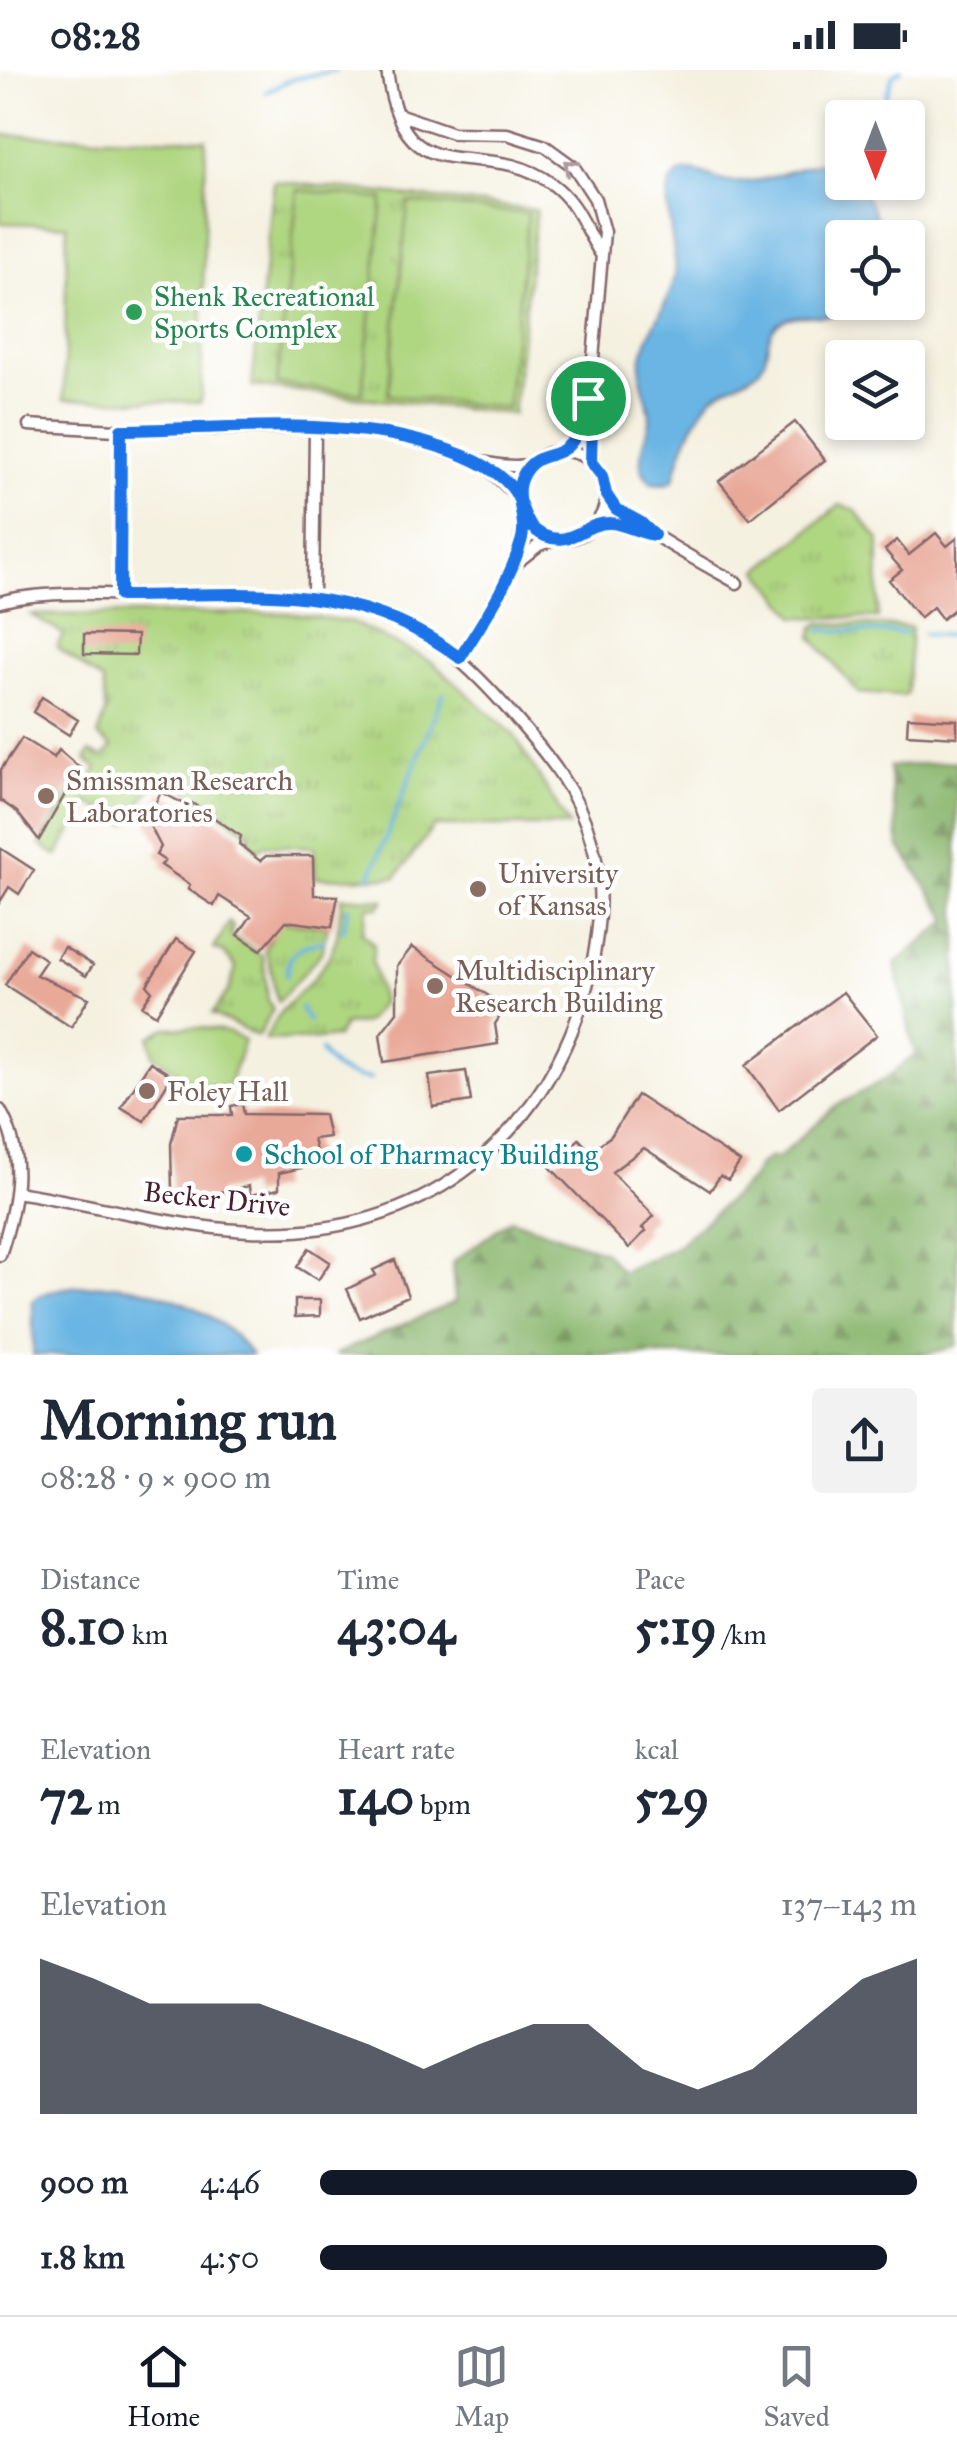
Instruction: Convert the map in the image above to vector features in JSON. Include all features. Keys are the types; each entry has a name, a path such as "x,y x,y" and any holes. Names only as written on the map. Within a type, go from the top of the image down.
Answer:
{"street":[{"path":"387,70 404,134 443,157 522,169 551,182 577,209 600,253"},
{"path":"398,114 453,133 527,138 561,157 585,181 595,200 604,232 588,398 577,432 564,451"},
{"path":"588,398 591,462"},
{"path":"29,425 121,430 314,428 378,432 508,467 530,465 551,452 564,451 591,462 602,476 606,494 616,509 737,583"},
{"path":"313,597 314,428"},
{"path":"120,596 121,430"},
{"path":"482,462 518,496"},
{"path":"460,658 516,563 524,517 519,485 530,465"},
{"path":"516,563 540,545 556,538 576,537 593,526 603,512 606,494"},
{"path":"524,517 538,531 556,538"},
{"path":"593,526 615,523 654,535"},
{"name":"Becker Drive","path":"0,602 41,596 313,597 356,604 399,620 460,658 558,768 584,816 597,863 598,930 583,1005 556,1069 520,1120 487,1153 428,1194 380,1215 326,1228 280,1232 234,1229 16,1192"},
{"path":"0,1110 15,1147 16,1192 0,1255"}],"green space":[{"name":"Shenk Recreational Sports Complex","path":"0,135 206,139 201,402 64,399 67,225 0,223"},
{"path":"274,181 536,210 513,414 252,386"},
{"path":"298,190 383,199 362,393 277,384"},
{"path":"408,202 528,214 507,408 388,395"},
{"path":"840,505 854,509 879,540 878,618 796,617 759,570"},
{"path":"288,613 352,622 432,662 514,735 569,826 434,826 396,877 316,878 314,847 265,845 258,850 250,841 249,832 172,781 152,786 127,824 89,803 57,856 40,844 76,783 86,786 97,768 86,760 90,752 103,758 112,747 98,736 106,712 103,682 57,647 63,634 31,615"},
{"path":"821,623 911,627 907,694 858,693 812,637 814,627"},
{"path":"957,761 957,1346 923,1355 334,1355 455,1302 452,1263 511,1219 605,1252 621,1272 675,1248 750,1181 759,1165 769,1158 778,1158 836,1106 882,1081 915,1055 895,964 949,920 899,846 889,767"},
{"path":"342,897 384,900 379,907 368,907 362,933 374,945 372,961 382,1002 365,1023 344,1025 337,1037 265,1039 281,1011 329,957 337,937"},
{"path":"229,922 233,927 230,935 263,956 268,1000 273,1009 258,1036 212,1014 229,990 236,967 223,952 214,949"},
{"path":"278,922 328,927 321,953 278,1002 265,950"},
{"path":"166,1028 217,1030 244,1040 229,1085 197,1083 154,1056 150,1037"}],"water":[{"path":"825,162 825,200 867,200 877,220 825,220 825,316 795,317 778,323 758,370 716,393 705,406 688,436 674,480 652,483 645,476 641,461 650,420 641,362 675,277 668,207 671,183 678,175 690,171 741,182"},
{"path":"114,1285 153,1292 190,1306 224,1327 251,1355 33,1355 33,1301 50,1291"}],"building":[{"path":"795,422 825,460 750,519 719,481"},
{"path":"936,533 947,546 957,538 957,607 942,619 933,607 920,618 889,580 902,570 885,550 897,540 909,555"},
{"path":"84,634 137,635 136,655 84,654"},
{"path":"42,697 78,720 69,735 33,712"},
{"path":"908,717 957,720 957,737 907,734"},
{"path":"22,738 54,758 59,750 80,768 39,840 17,812 0,800 0,771"},
{"path":"161,792 190,807 192,803 241,836 239,844 260,861 266,856 313,856 314,895 338,896 332,927 286,921 261,950 238,935 251,916 219,896 214,906 161,865 165,861 156,855 161,847 147,820"},
{"name":"Smissman Research Laboratories","path":"0,848 34,870 19,894 9,887 0,902"},
{"path":"176,939 196,951 156,1015 142,1006 152,991 147,985"},
{"path":"64,947 93,965 86,976 57,958"},
{"name":"Multidisciplinary Research Building","path":"412,947 506,1007 495,1024 498,1044 384,1062 380,1034 397,1012 397,966"},
{"path":"28,948 46,960 36,975 89,998 71,1027 5,985"},
{"path":"843,992 877,1035 779,1110 746,1065"},
{"name":"Foley Hall","path":"150,1062 172,1076 144,1121 121,1107"},
{"path":"466,1071 471,1101 433,1107 429,1076"},
{"path":"637,1095 740,1162 728,1180 720,1176 710,1191 644,1148 612,1172 654,1216 629,1248 550,1167 579,1139 590,1151 611,1136"},
{"name":"School of Pharmacy Building","path":"242,1104 244,1114 324,1115 329,1137 313,1139 319,1164 279,1173 279,1189 250,1195 249,1186 219,1192 217,1201 172,1192 171,1144 178,1115 232,1115 231,1106"},
{"path":"309,1248 330,1262 318,1280 297,1267"},
{"path":"395,1260 408,1296 360,1318 347,1289 376,1275 373,1270"},
{"path":"295,1300 320,1300 320,1316 295,1317"}],"waterway":[{"path":"266,92 290,80 335,70"},
{"path":"884,100 893,75 901,70"},
{"path":"820,630 906,633"},
{"path":"923,634 957,636"},
{"path":"370,878 443,694"},
{"path":"343,931 348,907"},
{"path":"287,976 297,951 324,941"},
{"path":"301,1008 308,1021"},
{"path":"321,1051 342,1072 371,1079"}],"place":[{"name":"Shenk Recreational Sports Complex","path":"134,312"},
{"name":"Smissman Research Laboratories","path":"46,796"},
{"name":"University of Kansas","path":"478,889"},
{"name":"Multidisciplinary Research Building","path":"435,986"},
{"name":"Foley Hall","path":"147,1091"},
{"name":"School of Pharmacy Building","path":"244,1154"}],"route":[{"path":"588,398 572,442 564,451 539,457 523,474 518,496 524,517 523,535 516,563 460,658 399,620 328,598 120,596 121,430 314,428 409,438 482,462 511,487 524,517 546,536 576,537 609,522 654,535 616,509 606,494 602,476 591,462 588,398"}]}
